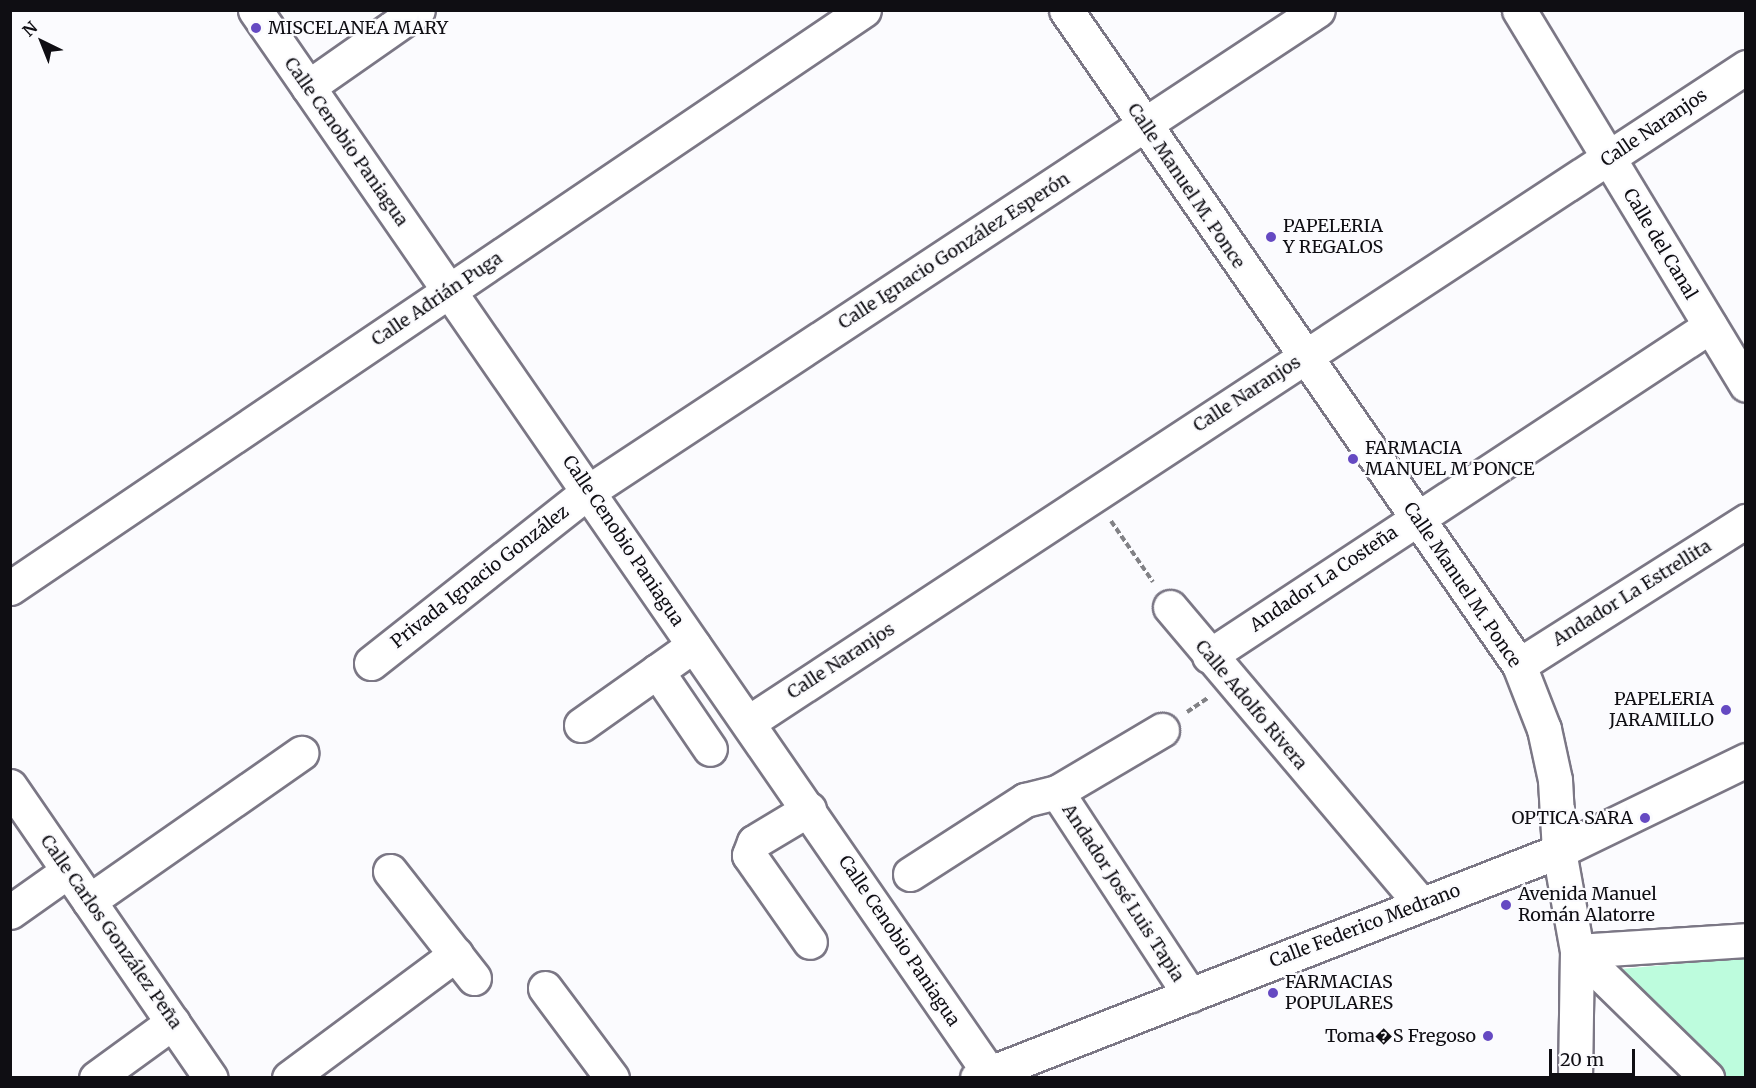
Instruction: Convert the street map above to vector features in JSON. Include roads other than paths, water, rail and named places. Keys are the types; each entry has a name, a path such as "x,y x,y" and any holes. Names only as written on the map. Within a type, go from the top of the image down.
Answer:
{"street":[{"name":"Calle Cenobio Paniagua","path":"255,10 809,809 983,1075"},
{"path":"308,87 418,10"},
{"name":"Calle Adrián Puga","path":"10,588 864,10"},
{"name":"Calle Manuel M. Ponce","path":"1066,10 1303,357 1519,665 1544,729 1555,780 1559,851 1577,951 1575,1077"},
{"name":"Calle Ignacio González Esperón","path":"589,491 1318,10"},
{"name":"Calle del Canal","path":"1519,10 1746,385"},
{"name":"Calle Naranjos","path":"749,722 1746,67"},
{"name":"Andador La Costeña","path":"1209,656 1416,517 1710,326"},
{"name":"Privada Ignacio González","path":"371,663 589,491"},
{"name":"Andador La Estrellita","path":"1519,665 1746,521"},
{"name":"Calle Adolfo Rivera","path":"1170,607 1230,682 1421,904"},
{"path":"581,725 694,645"},
{"path":"657,670 710,749"},
{"path":"910,874 1025,800 1057,792 1162,730"},
{"path":"89,901 301,753"},
{"name":"Calle Federico Medrano","path":"983,1075 1559,851 1746,760"},
{"name":"Calle Carlos González Peña","path":"10,786 211,1077"},
{"name":"Andador José Luis Tapia","path":"1057,792 1190,995"},
{"path":"809,809 754,842 749,855 810,942"},
{"path":"10,912 68,871"},
{"path":"290,1077 465,966 390,871"},
{"path":"1577,951 1746,940"},
{"path":"1577,951 1707,1077"},
{"path":"545,988 612,1077"},
{"path":"96,1077 173,1022"}],"place":[{"name":"MISCELANEA MARY","path":"256,28"},
{"name":"PAPELERIA Y REGALOS","path":"1271,237"},
{"name":"FARMACIA MANUEL M PONCE","path":"1353,459"},
{"name":"PAPELERIA JARAMILLO","path":"1726,710"},
{"name":"OPTICA SARA","path":"1645,818"},
{"name":"Avenida Manuel Román Alatorre","path":"1506,905"},
{"name":"FARMACIAS POPULARES","path":"1273,993"},
{"name":"Toma�S Fregoso","path":"1488,1036"}]}
